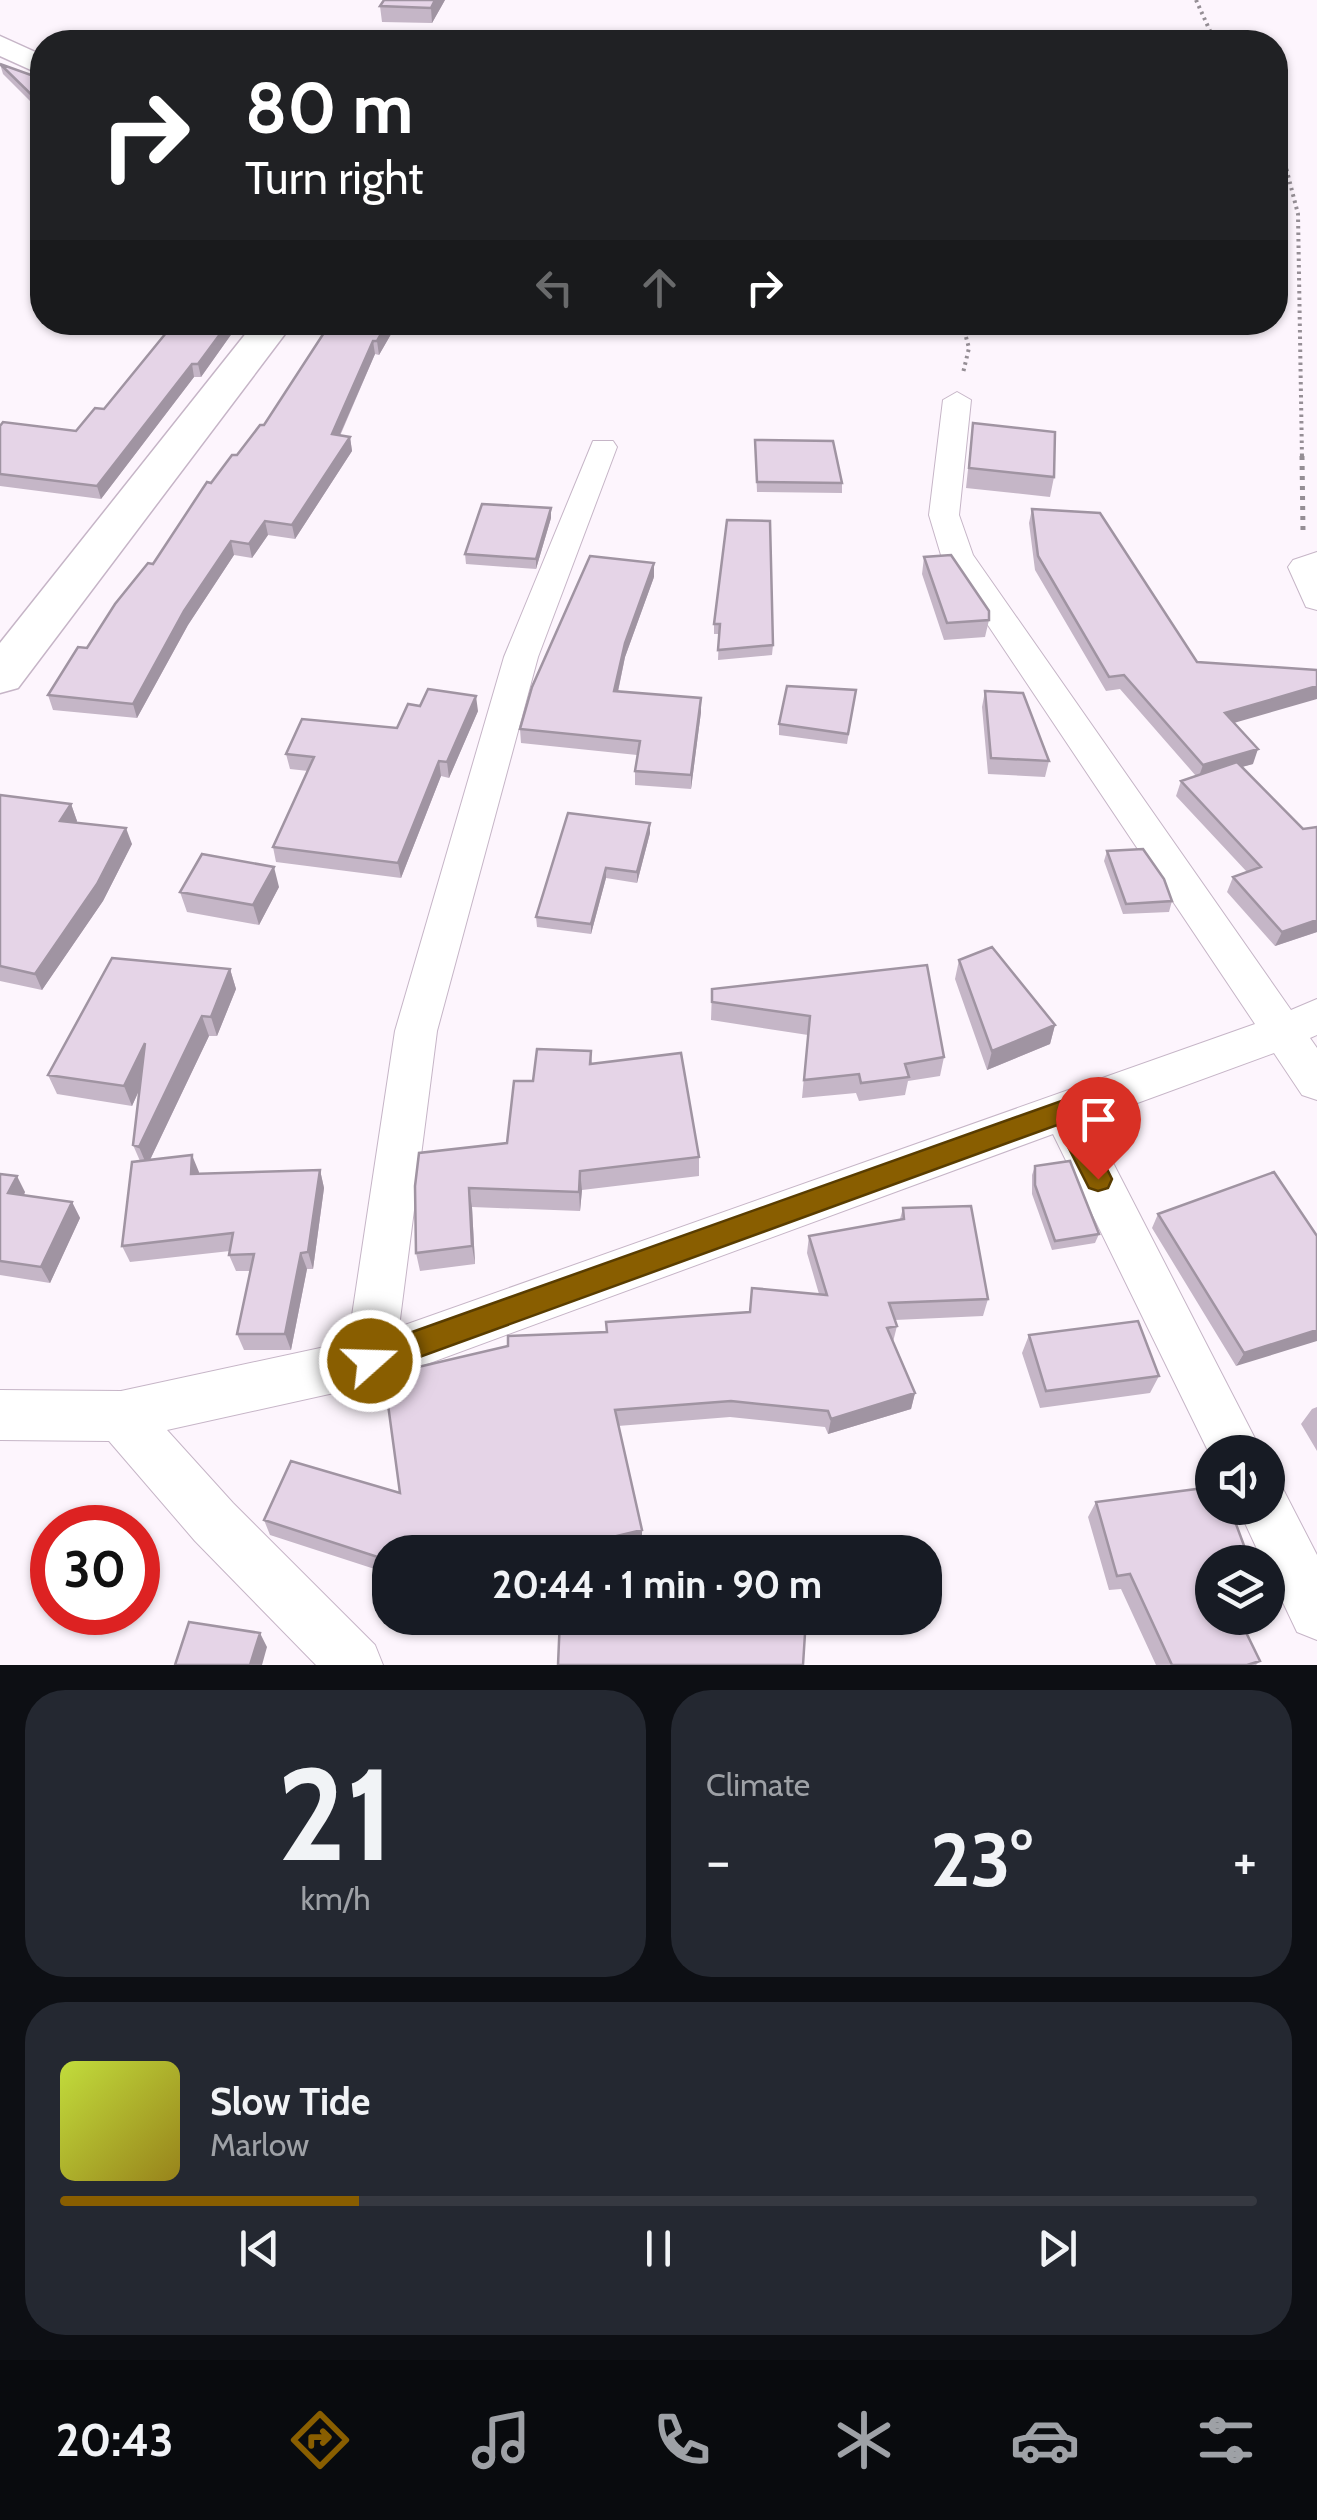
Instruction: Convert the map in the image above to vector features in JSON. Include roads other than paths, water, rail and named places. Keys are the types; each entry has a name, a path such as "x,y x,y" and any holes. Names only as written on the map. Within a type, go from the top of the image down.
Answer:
{"street":[{"path":"0,46 30,60"},
{"path":"0,678 266,335"},
{"path":"958,400 944,515 957,555 1301,1024 1317,1082"},
{"path":"370,1361 416,1031 521,656 603,446"},
{"path":"1311,564 1317,600"},
{"path":"0,1414 121,1416 370,1361 1301,1024"},
{"path":"1064,1111 1227,1435"},
{"path":"121,1416 214,1522 355,1665"},
{"path":"1273,1525 1317,1612"}]}
